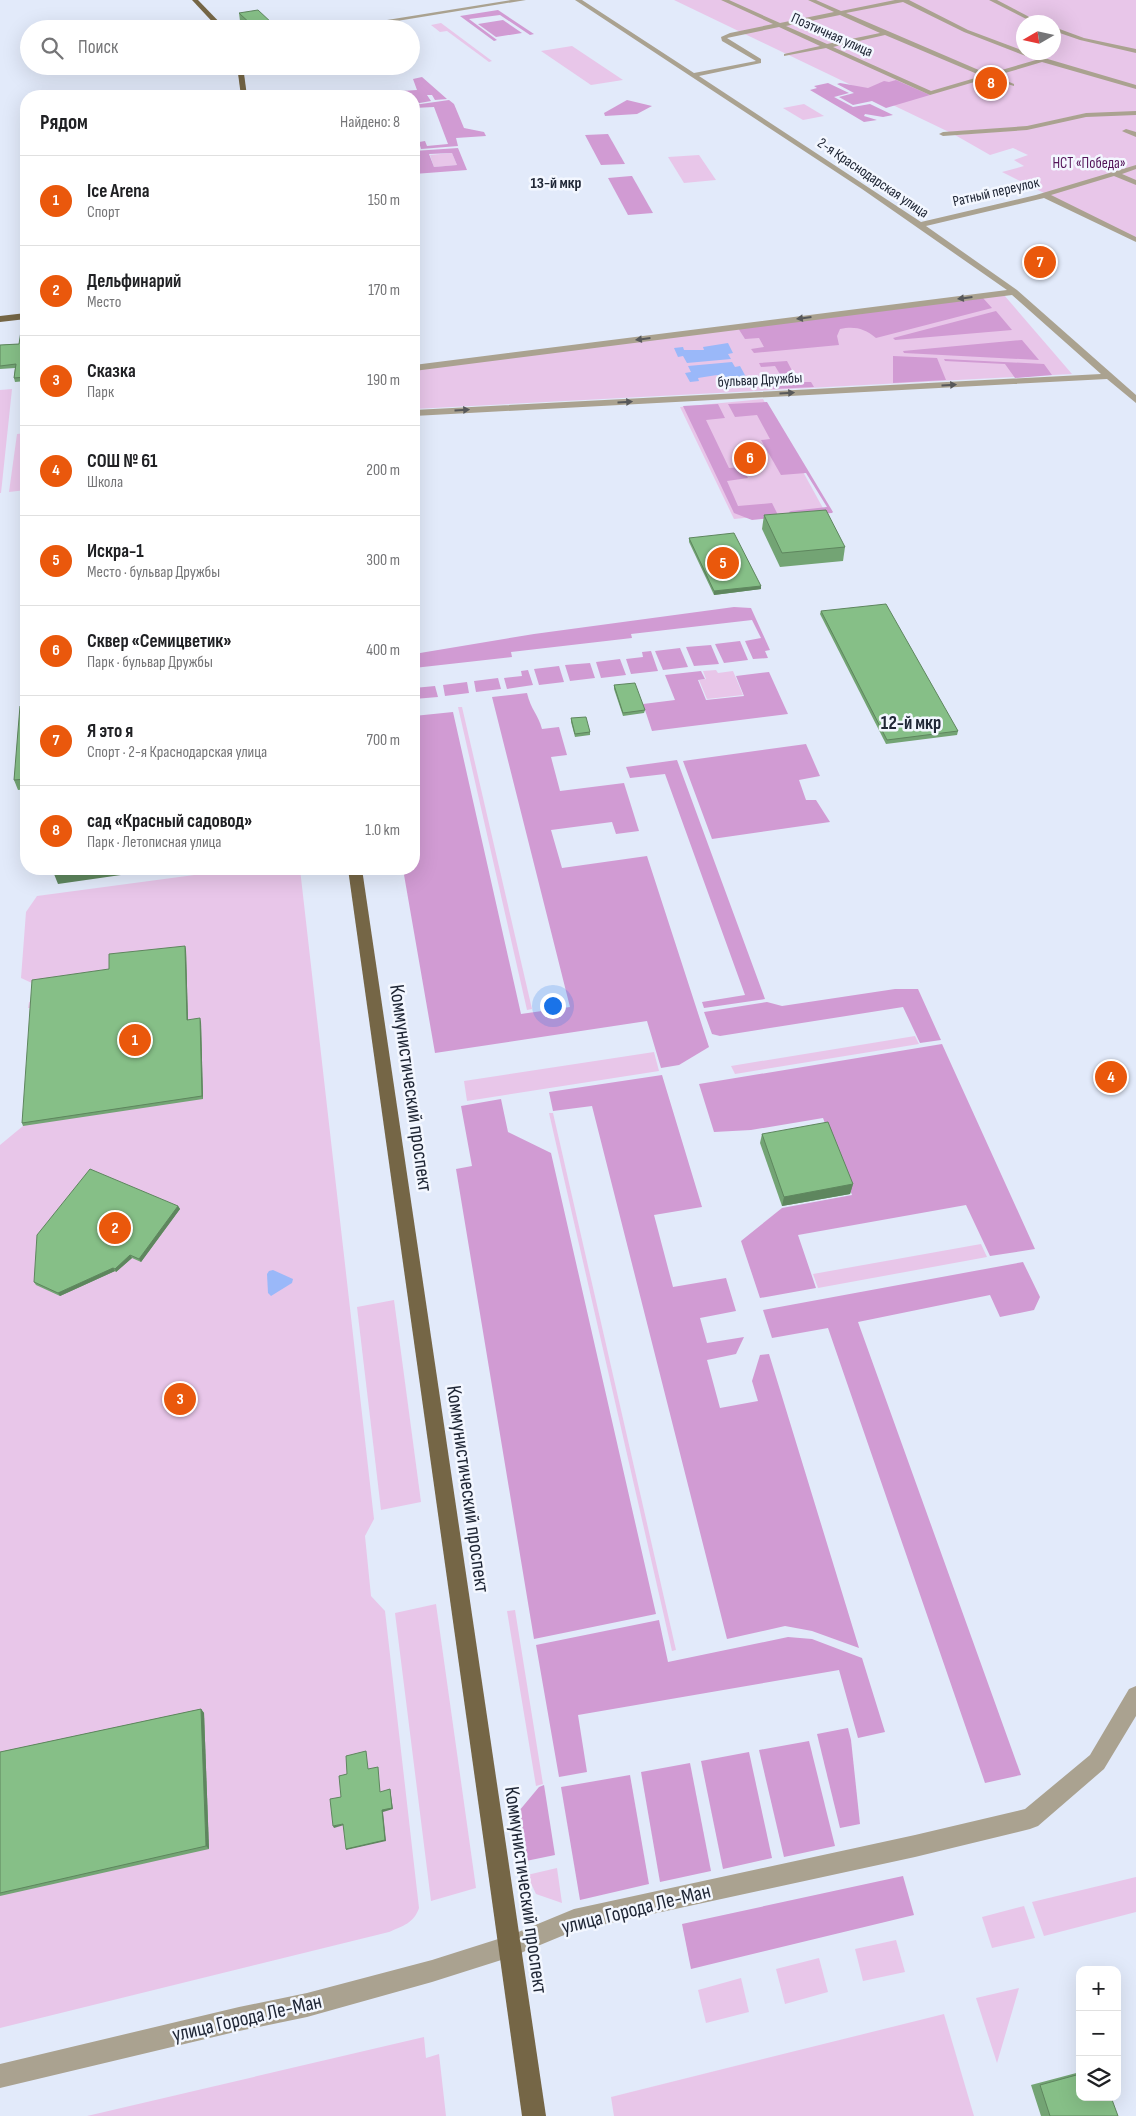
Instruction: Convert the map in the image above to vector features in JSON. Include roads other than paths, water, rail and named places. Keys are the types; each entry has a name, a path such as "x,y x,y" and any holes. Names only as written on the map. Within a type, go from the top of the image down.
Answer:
{"main road":[{"path":"195,0 214,20"},
{"path":"241,75 243,90"},
{"path":"0,319 20,317"},
{"name":"Коммунистический проспект","path":"357,875 534,2116"}],"street":[{"path":"393,20 523,0"},
{"name":"2-я Краснодарская улица","path":"578,0 919,225 1011,292 1105,376"},
{"name":"Поэтичная улица","path":"724,0 930,93 987,76"},
{"path":"811,0 1012,85"},
{"path":"692,75 759,62 724,40 724,37 904,0 966,31 1016,50"},
{"path":"992,0 1019,15"},
{"path":"1061,32 1082,39 1136,50"},
{"path":"786,55 886,33"},
{"path":"987,76 1042,60 1136,87"},
{"path":"943,134 1027,128 1086,115 1136,113"},
{"path":"1126,131 1136,135"},
{"name":"Ратный переулок","path":"919,225 1044,195 1136,167"},
{"path":"1114,173 1136,183"},
{"path":"1044,195 1136,240"},
{"path":"420,367 1011,292"},
{"path":"1105,376 1134,395"},
{"name":"бульвар Дружбы","path":"420,413 1105,376"},
{"name":"улица Города Ле-Ман","path":"0,2076 239,2019 307,2005 432,1971 511,1946 574,1920 908,1848 1030,1818 1097,1762 1136,1696"}],"water":[{"path":"728,343 733,353 728,354 731,359 687,363 683,356 678,357 674,348 683,347 684,350 704,350 703,347"},
{"path":"732,362 735,367 740,366 746,377 719,378 717,375 698,378 699,381 690,382 685,373 691,372 688,366"},
{"path":"273,1270 293,1279 292,1283 271,1296 268,1293 267,1274"}],"place":[{"name":"сад «Красный садовод»","path":"991,83"},
{"name":"Я это я","path":"1040,262"},
{"name":"Сквер «Семицветик»","path":"750,458"},
{"name":"Искра-1","path":"723,563"},
{"name":"Ice Arena","path":"135,1040"},
{"name":"СОШ № 61","path":"1111,1077"},
{"name":"Дельфинарий","path":"115,1228"},
{"name":"Сказка","path":"180,1399"}],"district":[{"name":"13-й мкр","path":"556,183"},
{"name":"12-й мкр","path":"911,723"}],"park label":[{"name":"НСТ «Победа»","path":"1089,163"}]}
